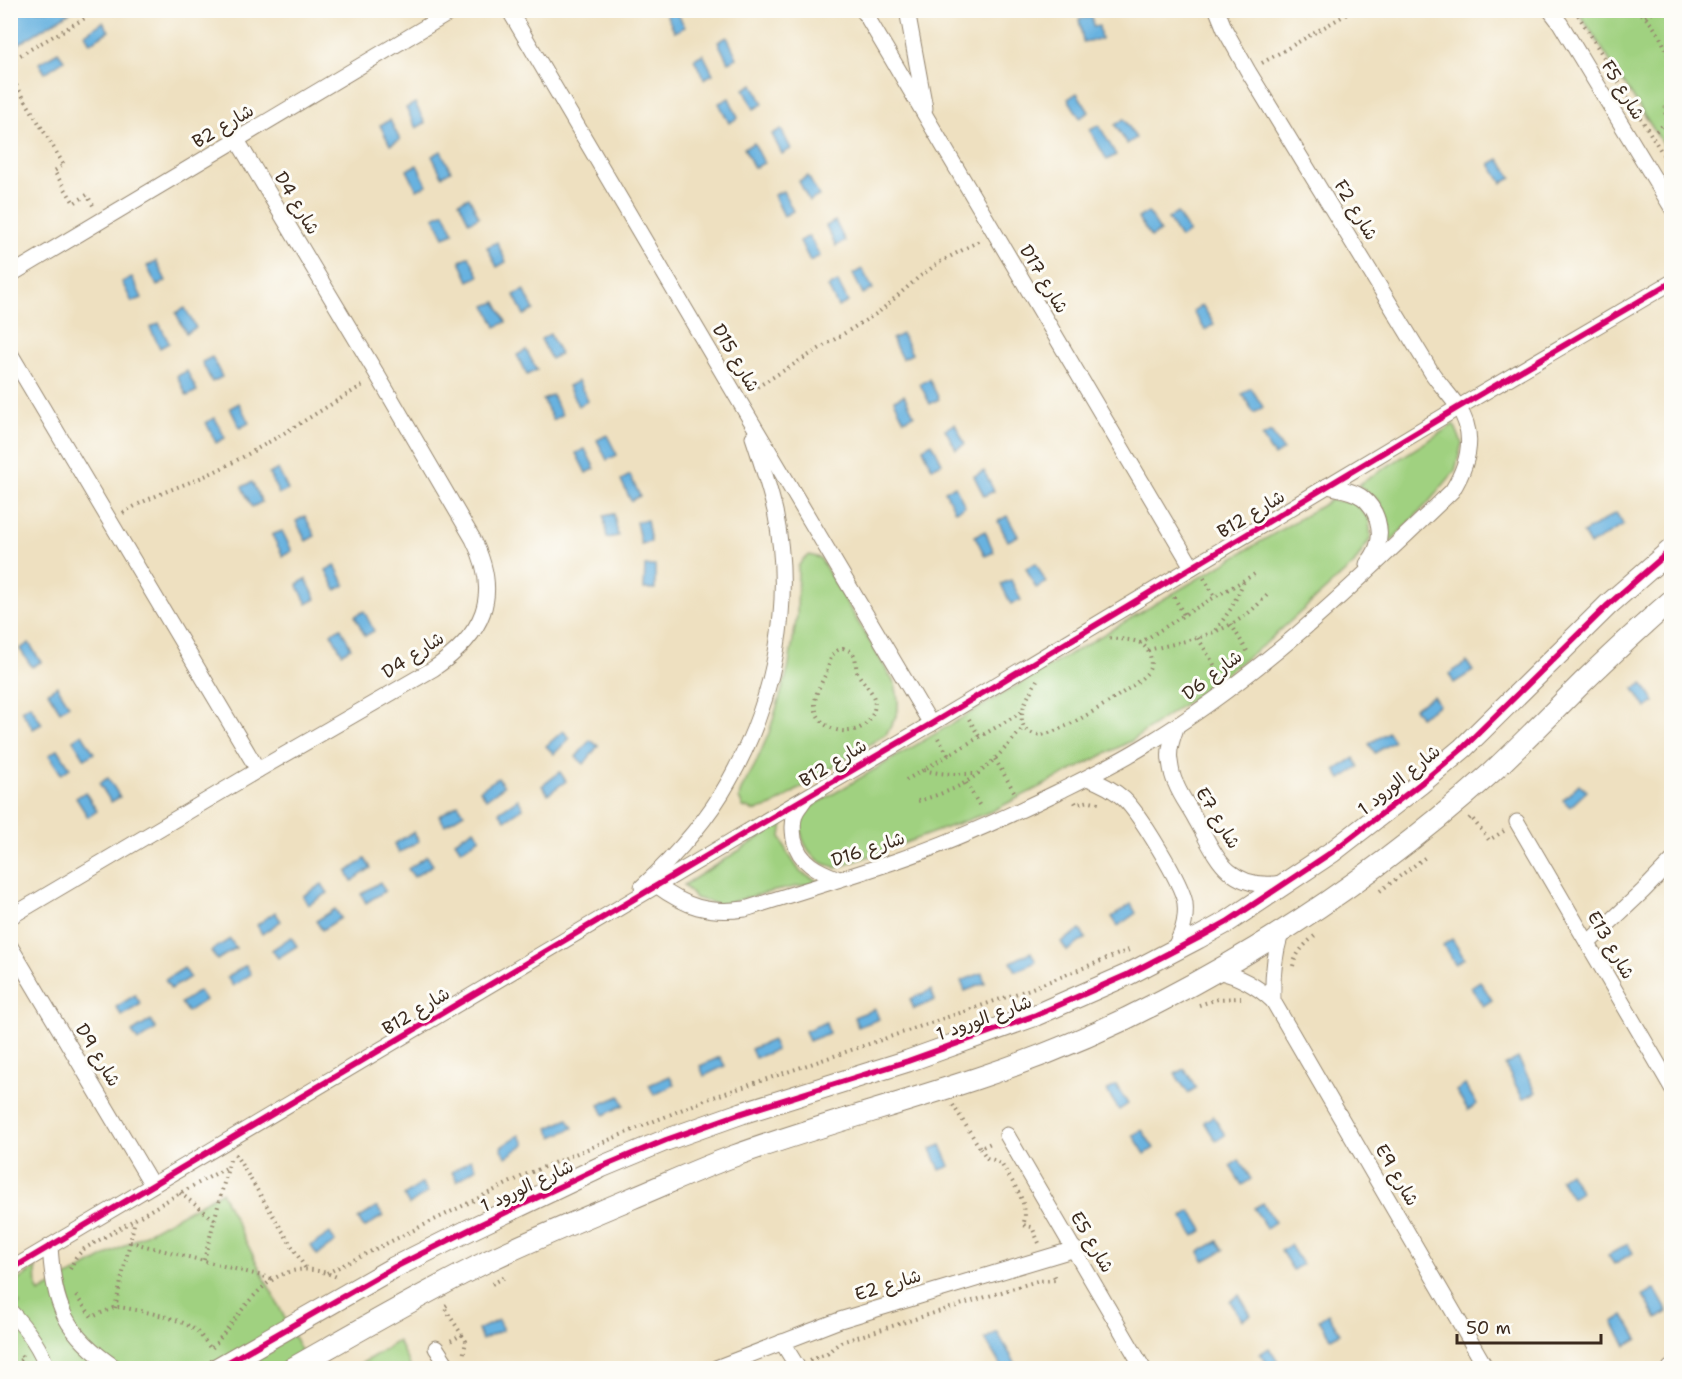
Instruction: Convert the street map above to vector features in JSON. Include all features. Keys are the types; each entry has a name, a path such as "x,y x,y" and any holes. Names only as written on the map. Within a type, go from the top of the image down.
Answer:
{"street":[{"name":"B2 شارع","path":"10,275 454,10"},
{"name":"D15 شارع","path":"509,10 934,730"},
{"name":"D17 شارع","path":"863,10 1198,572"},
{"path":"908,10 926,117"},
{"name":"F2 شارع","path":"1209,10 1225,30"},
{"name":"F2 شارع","path":"1217,10 1225,30 1248,71 1431,373 1459,407"},
{"name":"F5 شارع","path":"1550,10 1558,17 1671,208"},
{"name":"D4 شارع","path":"10,917 449,658 476,628 484,609 486,573 481,555 378,376 237,140"},
{"name":"B12 شارع","path":"10,1270 807,796 934,730 1198,572 1327,486 1671,282"},
{"path":"10,353 258,770"},
{"path":"619,908 662,868 698,827 729,783 753,734 770,683 778,641 782,598 781,555 775,512 764,470 740,404"},
{"name":"D6 شارع","path":"1087,778 1118,762 1177,725 1271,656 1349,588 1452,491 1462,476 1470,440 1466,422 1459,407"},
{"name":"D6 شارع","path":"1327,486 1348,490 1364,499 1375,513 1380,529 1377,547 1349,588"},
{"name":"شارع الورود 1","path":"218,1368 353,1289 601,1167 742,1113 908,1061 1008,1026 1082,996 1171,953 1227,922 1332,852 1463,748 1600,613 1671,549"},
{"path":"293,1368 421,1296 562,1227 731,1157 980,1077 1041,1055 1101,1030 1217,972 1281,933 1398,852 1494,770 1624,642 1671,600"},
{"name":"E7 شارع","path":"1177,725 1171,741 1169,758 1171,772 1182,796 1222,864 1242,880 1271,885 1285,882"},
{"path":"1087,778 1113,789 1132,807 1174,874 1185,902 1185,920 1181,937 1171,953"},
{"name":"D16 شارع","path":"656,885 674,898 708,910 727,912 745,909 897,861 955,839 1087,778"},
{"path":"807,796 795,814 792,831 796,847 805,861 818,871 839,879"},
{"name":"E13 شارع","path":"1517,822 1671,1088"},
{"path":"1588,943 1671,861"},
{"path":"1273,1000 1273,970 1281,933"},
{"name":"D9 شارع","path":"10,946 152,1185"},
{"name":"E9 شارع","path":"1217,972 1251,983 1273,1000 1486,1368"},
{"name":"E5 شارع","path":"1007,1135 1143,1368"},
{"path":"50,1246 53,1283 63,1315 86,1346 116,1368"},
{"name":"E2 شارع","path":"716,1368 870,1311 1075,1249"},
{"path":"10,1311 24,1326 39,1349 47,1368"},
{"path":"783,1342 798,1368"},
{"path":"436,1348 456,1366"}],"path":[{"path":"10,61 99,10"},
{"path":"1248,71 1354,10"},
{"path":"1575,10 1671,169"},
{"path":"1637,10 1654,26 1670,64 1671,84 1665,109 1667,122 1671,128"},
{"path":"1645,16 1661,10"},
{"path":"10,75 64,165 54,171 74,203 87,195 102,220"},
{"path":"1656,130 1667,122"},
{"path":"740,404 879,312 940,262 994,233"},
{"path":"110,520 143,501 236,461 378,376"},
{"path":"1198,572 1215,597"},
{"path":"1140,643 1257,572"},
{"path":"1214,632 1232,607 1246,579"},
{"path":"1148,650 1198,638 1231,624 1253,609 1270,592"},
{"path":"1173,596 1184,615"},
{"path":"1231,624 1247,651"},
{"path":"1038,676 1022,712 1024,727 1029,731 1040,735 1070,724 1104,706 1147,672 1150,660 1148,650 1140,643 1103,638"},
{"path":"1198,638 1219,673"},
{"path":"843,648 849,650 854,654 858,674 875,702 871,718 856,730 845,732 834,730 818,715 815,704 817,693 829,667 832,654 836,650 843,648"},
{"path":"906,780 1022,712"},
{"path":"968,718 980,738"},
{"path":"918,801 940,794 978,774 1024,727"},
{"path":"934,730 949,756"},
{"path":"995,759 1015,793"},
{"path":"923,770 934,773 978,774"},
{"path":"966,782 981,808"},
{"path":"1068,787 1076,804 1090,801 1100,803"},
{"path":"1464,823 1471,817 1489,840 1517,822"},
{"path":"1377,893 1432,851"},
{"path":"1273,970 1292,970 1295,959 1303,946 1319,932"},
{"path":"1196,1007 1218,999 1247,999 1251,983"},
{"path":"943,1107 963,1102"},
{"path":"953,1105 987,1158 1002,1165 1026,1208 1023,1225 1032,1227"},
{"path":"980,1148 1007,1135"},
{"path":"204,1260 233,1151 306,1269"},
{"path":"70,1278 70,1267 84,1249 228,1167"},
{"path":"180,1193 214,1220"},
{"path":"115,1308 135,1220 135,1196"},
{"path":"130,1242 274,1278"},
{"path":"72,1290 92,1317 115,1308 123,1308 179,1321 190,1326 211,1348 250,1298 274,1278 306,1269 338,1277 353,1289"},
{"path":"486,1286 507,1276"},
{"path":"828,1354 841,1342 1037,1281 1056,1280"},
{"path":"455,1302 444,1307 465,1341 463,1354 456,1366"},
{"path":"436,1348 462,1335"},
{"path":"10,1368 23,1358"}],"green space":[{"path":"1578,11 1671,11 1671,157"},
{"path":"1454,424 1462,443 1455,471 1387,545 1388,518 1378,500 1358,485"},
{"path":"1331,500 1356,503 1369,519 1371,538 1354,564 1266,643 1131,741 992,811 837,868 818,860 805,844 801,825 811,807"},
{"path":"810,555 820,558 895,684 898,710 886,734 772,806 755,811 743,807 739,798 769,733 788,670 797,615 798,567 803,559"},
{"path":"783,823 781,837 787,852 801,873 820,882 720,905 695,898 684,885"},
{"path":"221,1192 310,1368 11,1368 10,1310 20,1304 11,1296 11,1285 36,1268 39,1293"},
{"path":"398,1341 411,1368 354,1368"}],"water":[{"path":"11,10 72,10 72,11 11,47"},
{"path":"676,11 685,27 675,32 665,12"},
{"path":"1092,17 1093,27 1099,26 1101,39 1083,42 1079,19"},
{"path":"103,22 109,31 90,43 85,34"},
{"path":"727,37 737,58 728,62 718,42"},
{"path":"58,52 64,60 45,73 39,63"},
{"path":"703,54 713,74 704,79 694,59"},
{"path":"753,84 763,104 754,109 744,89"},
{"path":"1077,93 1089,112 1080,118 1068,99"},
{"path":"729,98 738,118 729,123 719,103"},
{"path":"415,103 425,123 416,128 406,108"},
{"path":"1124,119 1136,138 1127,144 1115,125"},
{"path":"390,120 400,140 390,145 380,125"},
{"path":"1099,125 1116,155 1107,160 1090,130"},
{"path":"781,129 791,149 782,154 772,134"},
{"path":"754,143 764,163 754,168 744,148"},
{"path":"441,151 451,171 442,176 432,156"},
{"path":"1499,159 1512,178 1502,183 1490,164"},
{"path":"417,165 427,185 417,190 407,170"},
{"path":"808,176 819,196 809,201 799,181"},
{"path":"783,191 793,211 784,216 774,195"},
{"path":"469,197 479,217 469,222 459,202"},
{"path":"444,212 454,233 444,237 434,217"},
{"path":"1148,212 1160,231 1151,237 1138,218"},
{"path":"1177,213 1189,232 1180,238 1168,219"},
{"path":"835,221 845,241 836,246 826,226"},
{"path":"809,236 820,256 810,261 800,241"},
{"path":"497,242 506,262 497,267 487,247"},
{"path":"469,256 479,276 469,281 460,261"},
{"path":"156,261 166,281 157,286 147,266"},
{"path":"862,269 873,289 863,294 853,274"},
{"path":"132,277 142,298 132,302 122,282"},
{"path":"838,282 848,302 838,307 828,287"},
{"path":"524,290 534,310 524,315 514,295"},
{"path":"496,302 506,322 496,327 486,306"},
{"path":"1202,305 1214,324 1205,330 1193,311"},
{"path":"185,308 196,328 186,333 176,313"},
{"path":"159,323 169,343 160,348 150,328"},
{"path":"550,334 560,354 551,359 541,339"},
{"path":"902,334 912,354 902,359 892,339"},
{"path":"526,350 537,370 527,375 517,355"},
{"path":"212,357 222,377 212,382 202,362"},
{"path":"187,371 197,391 187,396 177,376"},
{"path":"929,379 939,399 930,404 920,384"},
{"path":"578,381 588,401 578,406 568,386"},
{"path":"1251,388 1263,407 1254,413 1242,394"},
{"path":"552,395 562,415 553,420 543,400"},
{"path":"904,395 914,415 904,420 894,400"},
{"path":"239,403 249,423 240,428 230,408"},
{"path":"215,418 225,438 216,443 206,422"},
{"path":"955,424 965,444 956,449 945,429"},
{"path":"1271,432 1283,450 1274,456 1262,437"},
{"path":"607,435 617,455 607,460 597,440"},
{"path":"932,443 942,463 932,468 923,448"},
{"path":"585,449 595,469 586,473 576,453"},
{"path":"278,469 288,490 279,494 269,474"},
{"path":"984,471 994,491 984,496 974,476"},
{"path":"630,475 640,496 631,501 621,480"},
{"path":"252,482 262,502 252,507 242,487"},
{"path":"955,486 965,506 955,511 945,491"},
{"path":"1616,513 1624,525 1590,545 1583,533"},
{"path":"614,514 618,536 607,538 604,516"},
{"path":"305,516 315,536 306,541 296,521"},
{"path":"1007,516 1018,536 1008,541 998,521"},
{"path":"647,520 651,542 641,544 636,522"},
{"path":"282,531 292,551 283,556 272,535"},
{"path":"985,531 994,552 985,556 975,536"},
{"path":"1036,563 1046,583 1036,588 1026,568"},
{"path":"335,565 345,585 336,590 326,570"},
{"path":"645,566 655,566 655,589 644,589"},
{"path":"306,579 316,599 307,604 297,584"},
{"path":"1011,580 1021,600 1011,604 1001,584"},
{"path":"364,611 374,631 365,636 355,616"},
{"path":"341,628 351,648 342,653 331,633"},
{"path":"29,643 41,662 32,667 20,649"},
{"path":"1467,662 1473,671 1454,683 1449,674"},
{"path":"1643,683 1655,702 1646,708 1634,689"},
{"path":"57,686 69,705 60,711 48,692"},
{"path":"1433,696 1439,705 1420,717 1414,708"},
{"path":"30,705 42,724 33,729 21,710"},
{"path":"563,731 570,738 554,754 546,746"},
{"path":"1388,732 1394,741 1375,753 1369,744"},
{"path":"82,734 94,753 85,759 73,740"},
{"path":"590,740 598,746 584,764 576,757"},
{"path":"58,749 70,768 61,774 49,755"},
{"path":"1354,758 1359,767 1341,779 1335,770"},
{"path":"560,772 566,781 548,794 542,786"},
{"path":"108,778 120,797 111,802 99,783"},
{"path":"498,778 504,786 486,799 480,790"},
{"path":"1579,784 1587,791 1570,807 1563,800"},
{"path":"85,792 97,811 88,817 76,798"},
{"path":"518,799 523,808 505,820 499,812"},
{"path":"458,804 464,813 445,825 439,816"},
{"path":"474,829 480,838 461,850 455,841"},
{"path":"413,832 419,841 399,853 394,844"},
{"path":"427,856 433,865 414,877 408,869"},
{"path":"365,859 371,868 352,881 347,872"},
{"path":"380,882 385,891 366,903 361,894"},
{"path":"322,884 328,893 308,905 303,896"},
{"path":"1131,904 1136,913 1118,926 1112,917"},
{"path":"335,909 341,918 322,930 316,921"},
{"path":"275,912 281,921 262,934 257,925"},
{"path":"1080,930 1086,938 1067,951 1061,942"},
{"path":"291,937 297,946 278,958 272,950"},
{"path":"230,939 236,948 217,960 211,951"},
{"path":"1452,939 1464,958 1455,964 1443,945"},
{"path":"1031,952 1036,962 1016,971 1011,962"},
{"path":"246,965 251,974 233,986 227,977"},
{"path":"184,968 190,977 171,989 165,980"},
{"path":"982,973 985,983 965,991 961,981"},
{"path":"1480,981 1492,1000 1483,1006 1471,987"},
{"path":"931,990 935,1000 914,1009 910,999"},
{"path":"199,991 205,1000 187,1012 181,1003"},
{"path":"135,995 141,1004 122,1016 116,1007"},
{"path":"875,1009 879,1019 858,1027 854,1017"},
{"path":"151,1020 156,1029 138,1041 132,1032"},
{"path":"826,1022 829,1033 809,1041 805,1031"},
{"path":"772,1040 776,1050 755,1058 751,1049"},
{"path":"720,1057 725,1066 704,1076 700,1066"},
{"path":"1518,1058 1536,1092 1523,1099 1505,1065"},
{"path":"1185,1069 1196,1088 1188,1093 1175,1074"},
{"path":"670,1076 674,1085 654,1095 649,1085"},
{"path":"1116,1085 1128,1104 1119,1110 1107,1091"},
{"path":"1465,1085 1477,1104 1468,1110 1456,1091"},
{"path":"620,1096 624,1105 604,1115 599,1105"},
{"path":"1213,1116 1225,1135 1216,1141 1204,1122"},
{"path":"568,1119 573,1128 553,1137 548,1128"},
{"path":"1142,1130 1154,1148 1145,1154 1133,1135"},
{"path":"519,1135 525,1144 506,1157 501,1147"},
{"path":"941,1145 950,1166 940,1170 931,1149"},
{"path":"471,1159 476,1168 457,1181 452,1172"},
{"path":"1239,1160 1251,1179 1242,1185 1230,1166"},
{"path":"1569,1173 1581,1192 1572,1198 1560,1179"},
{"path":"422,1183 428,1192 409,1205 404,1196"},
{"path":"1263,1203 1275,1222 1266,1228 1254,1208"},
{"path":"377,1207 383,1216 364,1228 358,1219"},
{"path":"1191,1211 1203,1230 1194,1236 1182,1217"},
{"path":"330,1233 335,1242 317,1255 311,1246"},
{"path":"1218,1241 1224,1250 1204,1261 1199,1252"},
{"path":"1628,1244 1633,1253 1614,1264 1608,1255"},
{"path":"1290,1245 1302,1264 1293,1270 1281,1251"},
{"path":"1655,1289 1668,1312 1657,1319 1643,1295"},
{"path":"1239,1295 1251,1315 1242,1320 1230,1301"},
{"path":"1328,1314 1340,1333 1331,1338 1319,1320"},
{"path":"1624,1315 1638,1339 1626,1346 1613,1322"},
{"path":"498,1320 503,1330 482,1340 478,1330"},
{"path":"997,1332 1017,1366 1002,1368 985,1339"},
{"path":"1269,1348 1281,1367 1270,1368 1260,1354"}],"cycle path":[{"path":"10,1270 1672,282"},
{"path":"218,1368 393,1268 601,1167 666,1140 742,1113 908,1061 1036,1015 1127,975 1227,922 1332,852 1463,748 1608,605 1672,549"}]}
